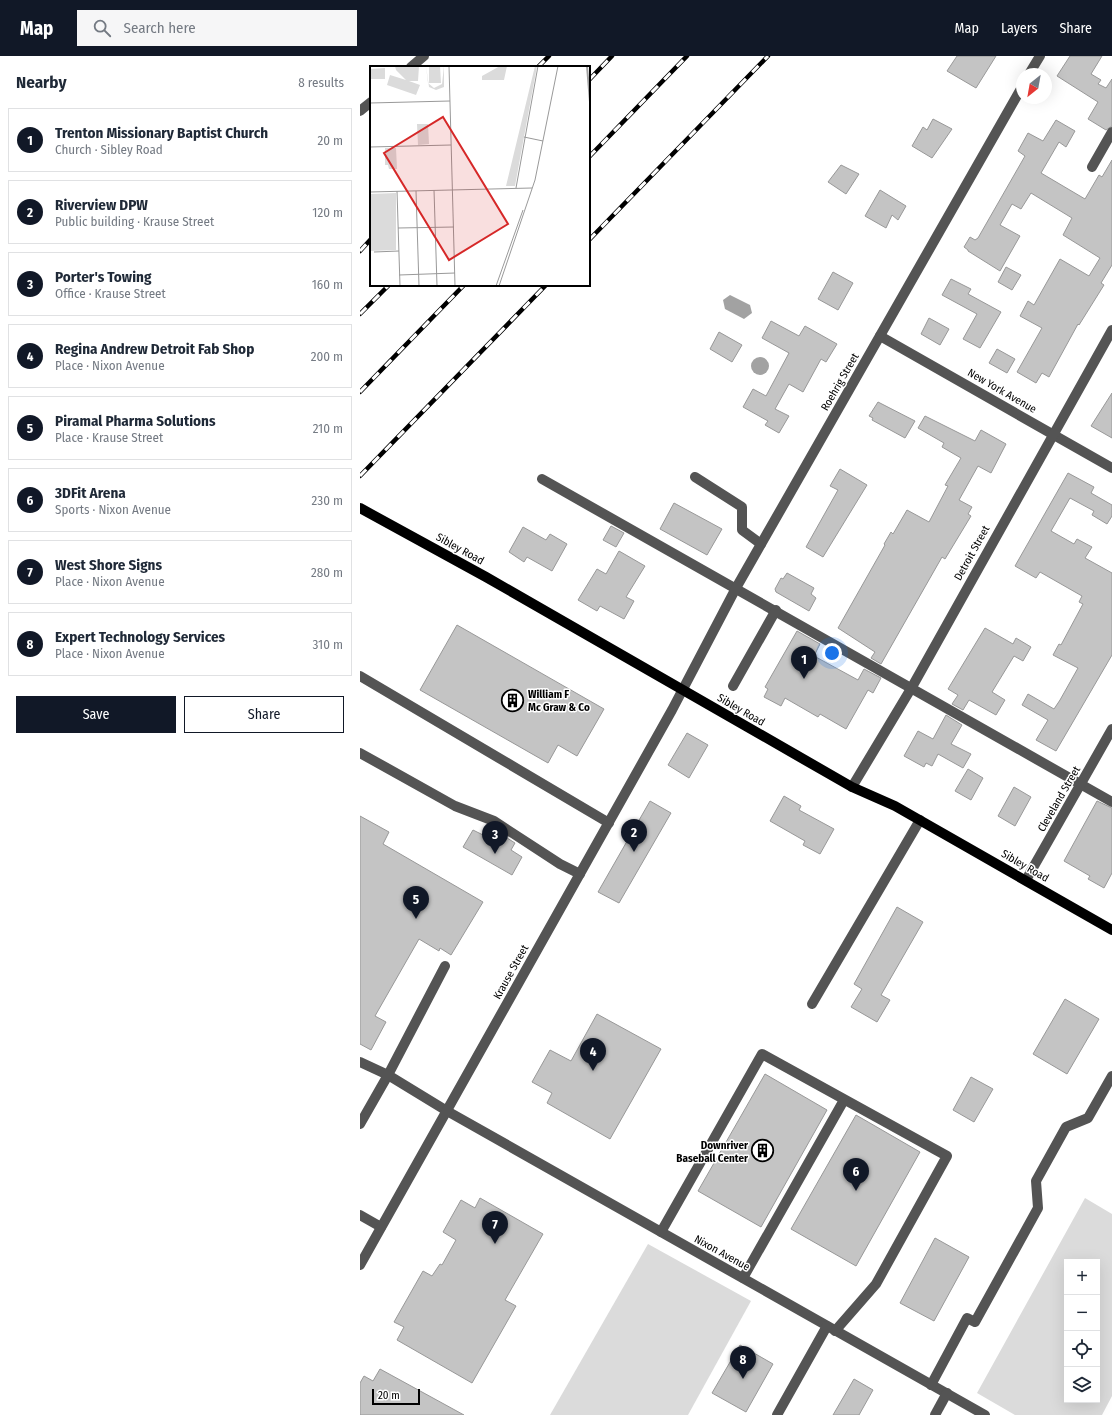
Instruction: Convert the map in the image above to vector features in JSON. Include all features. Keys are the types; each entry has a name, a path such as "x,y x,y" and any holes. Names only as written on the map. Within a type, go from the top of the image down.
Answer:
{"main road":[{"name":"Sibley Road","path":"360,508 486,577 682,691 852,787 895,806 1112,930"}],"street":[{"path":"412,66 424,56"},
{"path":"1033,68 1040,56"},
{"name":"Roehrig Street","path":"682,691 690,672 736,588 1016,98"},
{"path":"360,111 370,103"},
{"path":"1092,167 1112,132"},
{"name":"Detroit Street","path":"852,787 912,687 1112,330"},
{"name":"New York Avenue","path":"880,336 1112,468"},
{"path":"695,477 742,507 742,530 761,544"},
{"path":"542,479 912,687 1112,802"},
{"path":"733,686 776,610"},
{"path":"360,676 609,823"},
{"name":"Krause Street","path":"360,1265 682,691"},
{"name":"Cleveland Street","path":"1026,880 1112,729"},
{"path":"360,754 455,806 494,821 560,864 580,874"},
{"path":"812,1004 920,820"},
{"path":"360,1124 388,1075 445,966"},
{"path":"661,1232 762,1054 947,1156 876,1284 831,1328 777,1415"},
{"name":"Nixon Avenue","path":"360,1062 388,1075 447,1111 985,1415"},
{"path":"931,1385 967,1318 975,1322 1038,1208 1036,1181 1066,1127 1088,1118 1112,1076"},
{"path":"743,1278 844,1100"},
{"path":"360,1215 381,1227"},
{"path":"935,1415 947,1394"}],"shaded area":[{"path":"730,295 750,305 752,313 744,319 725,309 723,300"},
{"path":"760,357 766,360 769,366 766,372 760,375 754,372 751,366 754,360"},
{"path":"1085,1198 1112,1214 1112,1396 1102,1415 1015,1415 977,1393"},
{"path":"648,1244 751,1301 688,1415 550,1415"}],"building":[{"path":"957,56 996,56 976,88 947,71"},
{"path":"1070,56 1102,56 1091,74 1101,80 1098,84 1106,88 1112,79 1112,126 1106,130 1088,119 1098,102 1057,76"},
{"path":"933,119 952,129 932,158 912,146 923,127 927,130"},
{"path":"1056,120 1075,131 1066,147 1059,142 1041,173 1085,199 1099,175 1102,177 1112,160 1112,265 1101,283 1104,285 1079,325 1078,324 1049,377 1042,373 1036,383 1017,372 1042,328 1020,316 1028,301 1034,305 1060,259 1089,276 1100,258 1063,235 1072,218 1031,193 1021,209 1012,204 1000,225 1020,236 1000,271 964,247 970,237 975,240 978,238 1025,156 1018,151 1028,133 1043,141"},
{"path":"841,165 859,174 846,194 828,182"},
{"path":"880,190 906,206 898,220 892,215 886,228 865,216"},
{"path":"1006,267 1021,275 1012,290 998,282"},
{"path":"833,272 853,283 838,310 818,299"},
{"path":"951,279 971,289 968,294 1001,312 980,348 963,339 977,314 942,295"},
{"path":"929,318 949,329 940,345 921,334"},
{"path":"771,321 799,336 805,326 837,344 826,362 821,359 803,392 789,384 775,409 789,416 779,433 765,425 768,421 743,407 753,389 766,396 789,353 762,338"},
{"path":"719,332 742,345 732,362 710,349"},
{"path":"997,349 1015,359 1007,373 989,363"},
{"path":"1112,393 1112,438 1091,426"},
{"path":"878,402 915,421 905,438 872,420 873,418 869,416"},
{"path":"925,416 975,441 981,430 1006,444 991,473 978,466 959,500 972,507 968,514 971,516 945,559 942,557 881,664 871,658 875,652 838,628 891,532 893,534 907,510 929,522 948,486 945,485 961,458 942,447 944,443 918,428"},
{"path":"840,469 867,485 823,557 806,547 838,490 830,486"},
{"path":"1068,473 1094,487 1091,493 1112,505 1112,516 1107,524 1092,515 1094,511 1070,498 1051,531 1074,544 1077,539 1092,547 1085,558 1112,573 1112,655 1056,751 1036,740 1048,720 1022,705 1028,694 1054,709 1078,668 1053,655 1059,644 1061,645 1083,604 1079,602 1082,596 1040,572 1036,578 1015,566"},
{"path":"674,503 722,529 707,555 660,529"},
{"path":"611,526 624,533 616,547 603,540"},
{"path":"523,527 546,540 550,534 567,544 552,571 527,557 524,562 509,552"},
{"path":"619,551 645,566 626,597 634,601 624,619 600,606 597,611 578,600 597,569 606,574"},
{"path":"787,573 814,588 811,594 816,598 809,611 776,592 775,589 781,578 783,579"},
{"name":"William F Mc Graw & Co","path":"457,625 604,709 577,756 558,745 548,763 420,690"},
{"path":"985,628 1013,644 1016,638 1031,647 1023,661 1014,656 992,692 1005,700 996,715 969,700 963,710 952,704 958,695 948,689"},
{"path":"797,631 820,644 814,656 858,680 864,669 881,678 873,693 868,690 846,729 820,714 818,717 785,698 781,706 764,697 768,689 765,687"},
{"path":"946,715 962,725 951,744 971,754 963,768 938,754 932,766 926,763 924,767 904,756 918,731 933,739"},
{"path":"687,733 708,745 689,778 668,765"},
{"path":"968,769 983,778 971,800 955,791"},
{"path":"1014,787 1031,797 1015,826 998,816"},
{"path":"784,796 801,806 799,810 834,829 820,854 803,845 805,841 770,821"},
{"path":"650,801 671,813 619,903 598,892"},
{"path":"1097,801 1112,808 1112,873 1104,888 1088,879 1090,876 1064,861"},
{"path":"360,816 389,832 383,844 483,902 451,955 440,948 439,951 419,939 375,1016 386,1022 371,1050 360,1044"},
{"path":"488,826 515,843 511,850 522,857 512,875 463,847 473,830 483,835"},
{"path":"897,907 923,922 881,995 890,1000 877,1022 851,1007 862,989 854,984"},
{"path":"1065,999 1099,1019 1067,1074 1033,1054"},
{"path":"597,1014 661,1049 610,1139 547,1103 552,1093 532,1082 550,1050 571,1061"},
{"name":"Downriver Baseball Center","path":"765,1074 827,1110 761,1227 698,1191"},
{"path":"971,1077 993,1089 974,1122 953,1110"},
{"path":"856,1115 920,1152 856,1266 791,1229"},
{"path":"480,1198 543,1234 505,1300 516,1306 472,1383 397,1340 404,1327 394,1322 423,1271 432,1276 440,1264 442,1265 456,1240 443,1232 461,1200 475,1208"},
{"path":"935,1238 969,1257 934,1321 900,1303"},
{"path":"740,1345 773,1364 746,1412 712,1393"},
{"path":"380,1369 464,1415 360,1415 360,1383 364,1376 373,1381"},
{"path":"854,1379 873,1390 859,1415 833,1415"}],"railway":[{"path":"539,66 549,56"},
{"path":"590,79 612,56"},
{"path":"590,156 687,56"},
{"path":"590,239 768,56"},
{"path":"360,251 370,240"},
{"path":"360,314 388,286"},
{"path":"360,392 463,286"},
{"path":"360,476 545,286"}],"place":[{"name":"Trenton Missionary Baptist Church","path":"804,679"},
{"name":"William F Mc Graw & Co","path":"512,700"},
{"name":"Riverview DPW","path":"634,852"},
{"name":"Porter's Towing","path":"495,854"},
{"name":"Piramal Pharma Solutions","path":"416,919"},
{"name":"Regina Andrew Detroit Fab Shop","path":"593,1071"},
{"name":"Downriver Baseball Center","path":"763,1151"},
{"name":"3DFit Arena","path":"856,1191"},
{"name":"West Shore Signs","path":"495,1244"},
{"name":"Expert Technology Services","path":"743,1379"}]}
